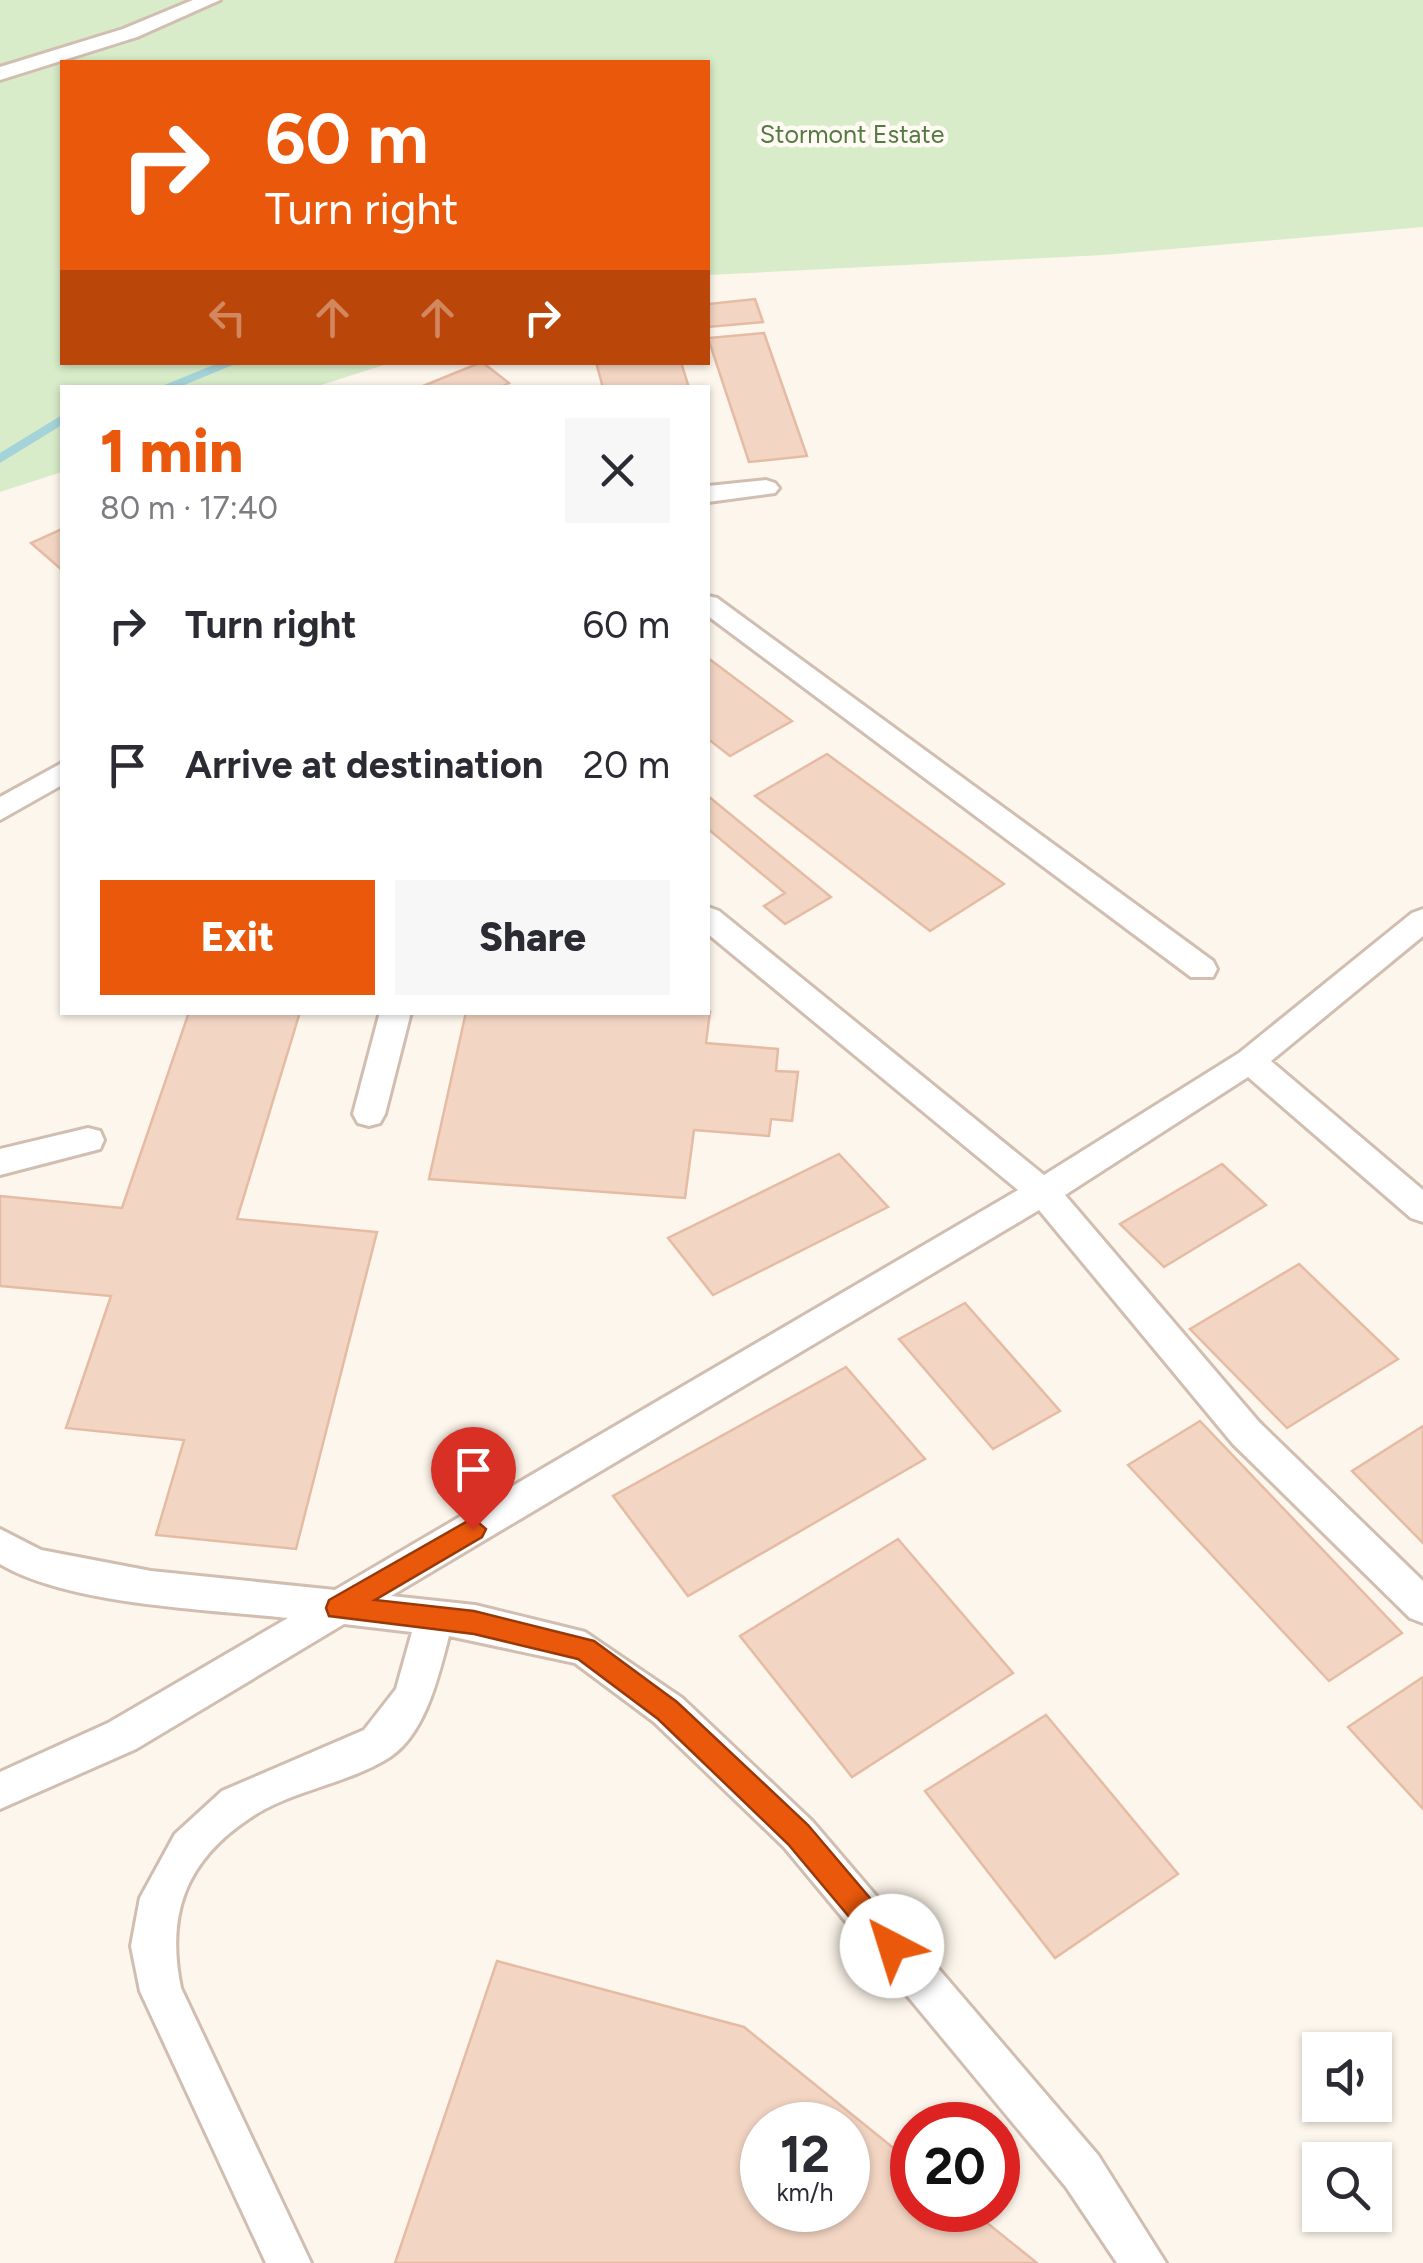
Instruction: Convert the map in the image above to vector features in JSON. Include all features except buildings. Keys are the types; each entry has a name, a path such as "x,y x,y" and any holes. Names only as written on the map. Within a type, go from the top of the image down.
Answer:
{"lane":[{"path":"0,74 130,33 210,0"},
{"path":"710,494 766,488"},
{"path":"710,605 1202,969"},
{"path":"0,810 60,773"},
{"path":"710,920 1044,1192 1246,1433 1423,1606"},
{"path":"0,1791 122,1736 1044,1192 1250,1061 1423,920"},
{"path":"369,1114 395,1015"},
{"path":"1250,1061 1423,1209"},
{"path":"0,1162 88,1140"},
{"path":"0,1546 34,1565 152,1587 474,1622 585,1649 668,1710 810,1849 1082,2171 1144,2263"},
{"path":"289,2263 161,1990 152,1946 160,1898 189,1848 236,1804 378,1743 414,1697 434,1618"}],"green space":[{"name":"Stormont Estate","path":"0,0 1423,0 1423,227 1103,255 710,275 710,60 60,60 60,365 384,365 321,385 60,385 60,473 0,492"}],"waterway":[{"path":"171,385 226,365"},
{"path":"0,459 60,420"}],"route":[{"path":"473,1529 339,1608 474,1622 585,1649 668,1710 798,1834 892,1946"}]}
